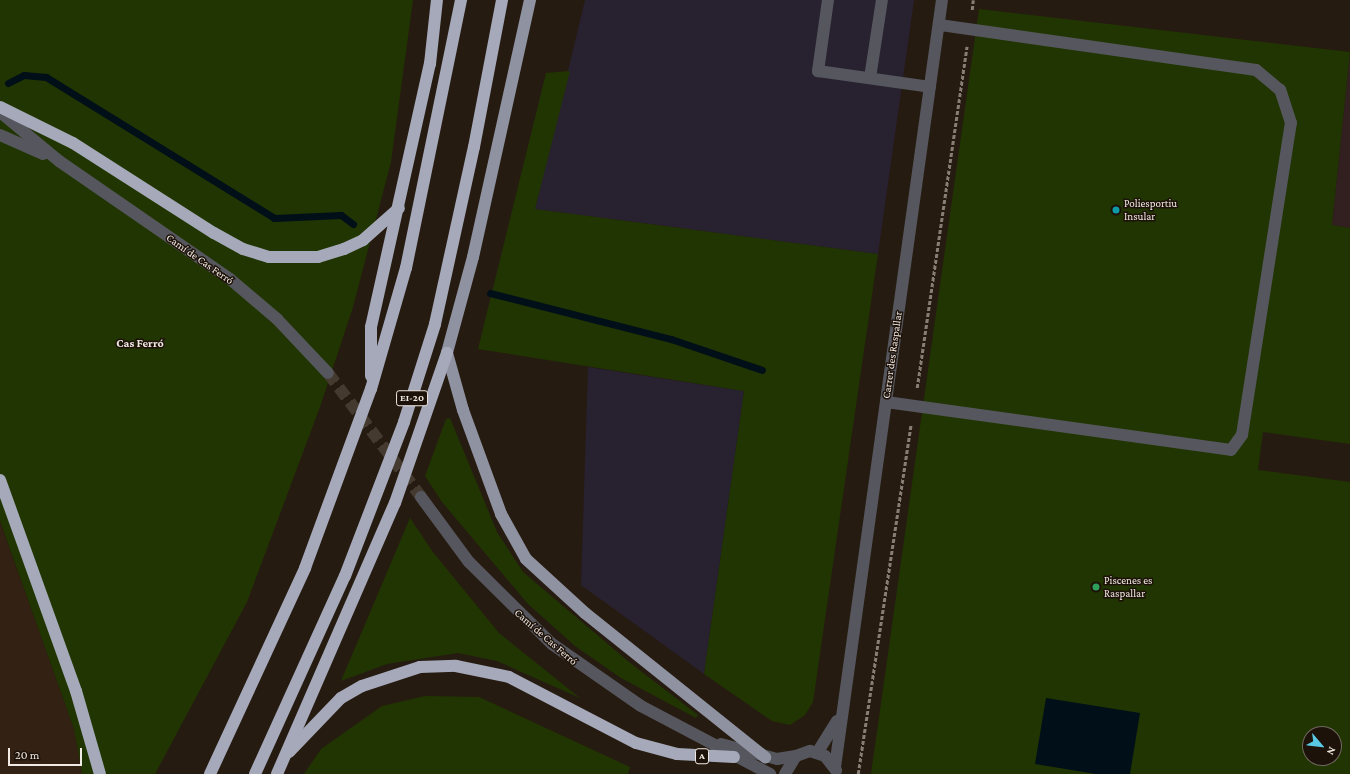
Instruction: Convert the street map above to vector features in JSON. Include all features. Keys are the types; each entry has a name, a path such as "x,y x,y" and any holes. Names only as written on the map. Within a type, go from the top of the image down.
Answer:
{"highway":[{"path":"371,389 371,327 400,208 430,64 437,0"},
{"path":"210,774 305,568 371,389 406,268 461,0"},
{"name":"EI-20","path":"255,774 345,576 426,354 456,234 502,0"},
{"path":"0,107 73,143 214,233 243,249 269,257 318,257 344,249 363,240 400,208"},
{"path":"277,774 289,752 395,503 447,353"},
{"path":"0,480 76,691 100,774"},
{"name":"A","path":"289,752 341,698 362,686 420,667 456,666 509,677 604,728 662,750 734,757"}],"main road":[{"path":"530,0 474,257 447,353 501,514 526,559 585,613 765,757"}],"street":[{"path":"828,0 818,71 930,87"},
{"path":"870,78 882,0"},
{"name":"Carrer des Raspallar","path":"842,709 942,0"},
{"path":"886,402 1231,450 1242,435 1291,123 1280,90 1256,70 939,25"},
{"name":"Camí de Cas Ferró","path":"0,112 59,160 230,279 278,318 328,373"},
{"name":"Camí de Cas Ferró","path":"0,134 59,160"},
{"name":"Camí de Cas Ferró","path":"421,497 470,562 552,644 608,686 704,738 734,757 770,774"},
{"path":"836,771 818,752 829,738 842,709"},
{"path":"836,771 842,709"},
{"name":"Camí de Cas Ferró","path":"704,738 765,757 796,756 818,752"},
{"path":"785,774 796,756"}],"shaded area":[{"path":"585,0 914,0 878,254 535,209"},
{"path":"1350,52 1350,228 1332,225"},
{"path":"588,367 744,391 704,674 581,585"},
{"path":"0,522 74,729 82,774 0,774"},
{"path":"1046,698 1140,713 1130,774 1096,774 1035,764"}],"green space":[{"path":"0,0 413,0 391,162 353,307 320,407 247,602 155,774 82,774 74,729 0,521"},
{"path":"979,9 1350,52 1332,225 1350,228 1350,444 1263,432 1258,470 1350,482 1350,774 871,774"},
{"path":"570,71 535,209 878,254 813,702 805,715 790,725 772,721 704,674 744,391 478,349 546,73"},
{"path":"450,418 497,532 523,572 629,662 698,715 696,718 621,678 575,646 528,604 442,502 425,476 446,419"},
{"path":"410,518 433,552 499,633 580,698 497,661 458,653 387,664 341,681"},
{"path":"425,696 479,697 630,767 628,774 304,774 321,749 382,706"}],"waterway":[{"path":"8,83 24,75 46,77 274,218 341,215 353,224"},
{"path":"490,293 671,339 762,370"}],"tunnel":[{"path":"328,373 421,497"}],"place":[{"name":"Poliesportiu Insular","path":"1116,210"},
{"name":"Piscenes es Raspallar","path":"1096,587"}],"district":[{"name":"Cas Ferró","path":"140,344"}]}
